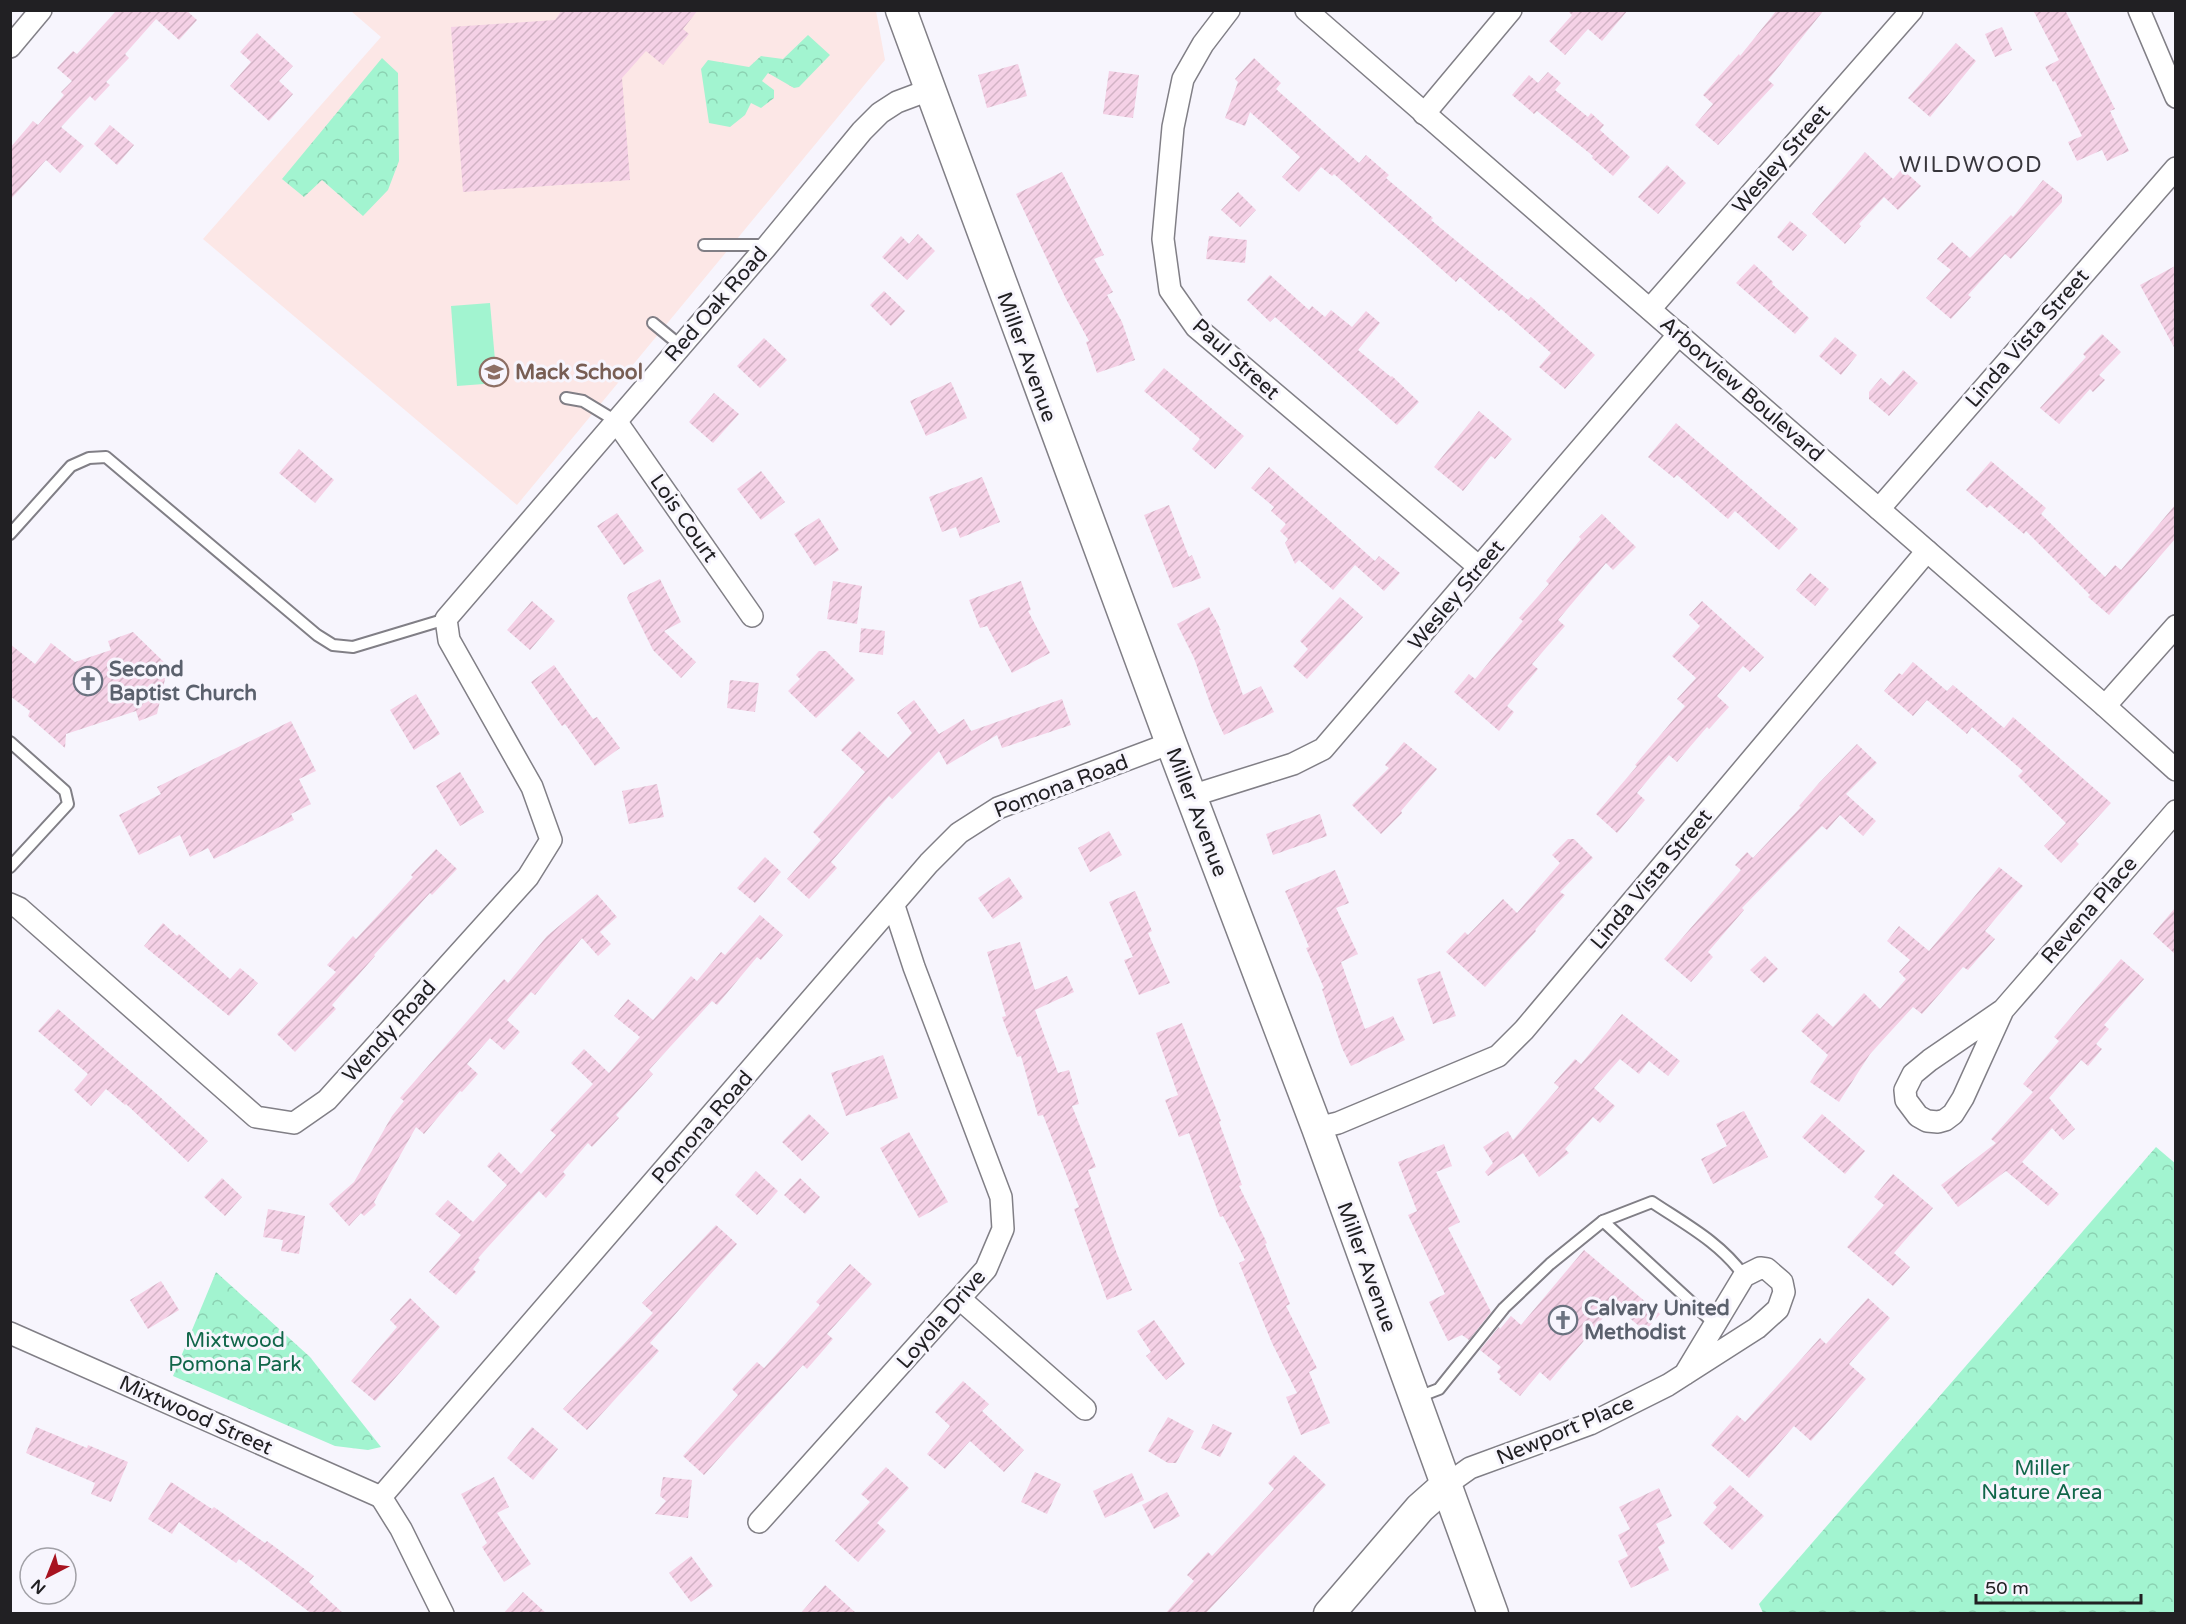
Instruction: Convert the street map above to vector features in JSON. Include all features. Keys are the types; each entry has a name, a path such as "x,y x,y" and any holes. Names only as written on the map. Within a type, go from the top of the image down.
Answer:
{"main road":[{"name":"Miller Avenue","path":"901,10 1171,743 1317,1128 1493,1614"},
{"path":"1329,1614 1420,1508 1446,1485"}],"street":[{"path":"10,46 41,10"},
{"name":"Paul Street","path":"1229,10 1203,44 1183,79 1173,127 1163,238 1170,290 1196,327 1479,567"},
{"name":"Arborview Boulevard","path":"1306,10 2105,706 2175,770"},
{"path":"1424,114 1511,10"},
{"name":"Wesley Street","path":"1650,309 1912,10"},
{"path":"2139,10 2175,97"},
{"name":"Red Oak Road","path":"446,619 862,131 880,113 897,102 929,90"},
{"name":"Linda Vista Street","path":"1879,509 2175,168"},
{"name":"Wesley Street","path":"1191,796 1293,764 1323,749 1679,334"},
{"name":"Lois Court","path":"616,421 753,616"},
{"name":"Linda Vista Street","path":"1317,1128 1338,1123 1498,1056 1524,1030 1927,551"},
{"name":"Wendy Road","path":"10,904 19,908 256,1117 294,1124 327,1100 528,877 550,840 532,787 449,640 446,619"},
{"path":"2105,706 2175,626"},
{"name":"Pomona Road","path":"381,1497 929,863 959,833 998,808 1171,743"},
{"name":"Revena Place","path":"2003,1010 1963,1098 1953,1114 1938,1122 1918,1116 1906,1101 1905,1090 1913,1074 2003,1010 2175,811"},
{"name":"Loyola Drive","path":"759,1522 986,1269 1003,1230 1001,1197 914,967 894,906"},
{"name":"Newport Place","path":"1446,1485 1470,1468 1590,1424 1685,1374 1757,1328 1778,1309 1784,1292 1782,1282 1767,1269 1760,1268 1744,1276"},
{"path":"1685,1374 1744,1276"},
{"path":"960,1299 1085,1409"},
{"name":"Mixtwood Street","path":"10,1333 381,1497"},
{"path":"381,1497 401,1529 443,1614"}],"lane":[{"path":"704,246 768,244"},
{"path":"653,323 681,346"},
{"path":"566,398 583,401 616,421"},
{"path":"10,534 71,466 89,458 106,457 308,628 333,645 353,647 446,619"},
{"path":"10,742 65,791 68,804 10,867"},
{"path":"1415,1399 1438,1389 1504,1308 1550,1264 1603,1221 1652,1202 1717,1246 1734,1262 1744,1276"},
{"path":"1603,1221 1716,1324"}],"shaded area":[{"name":"Mack School","path":"351,11 876,11 885,60 517,505 203,239 381,37"}],"green space":[{"path":"808,35 830,55 799,87 794,88 768,73 762,81 774,90 774,98 761,108 751,103 745,115 730,127 709,123 701,69 708,60 749,67 761,56 783,59"},
{"path":"382,58 398,73 399,161 388,190 363,216 322,180 304,197 282,179"},
{"path":"490,303 497,383 457,386 451,306"},
{"name":"Miller Nature Area","path":"2156,1147 2176,1164 2175,1613 1763,1613 1759,1604"},
{"name":"Mixtwood Pomona Park","path":"216,1272 310,1357 381,1447 368,1450 335,1446 173,1376"}],"building":[{"path":"117,10 186,10 197,20 179,40 156,19 125,54 129,58 106,82 110,85 95,101 90,96 61,127 84,146 60,173 46,160 10,200 10,148 33,121 38,125 64,95 61,92 72,81 57,68 73,51 77,54"},
{"path":"562,10 698,10 683,29 689,34 663,65 646,51 622,78 630,180 463,192 451,27 555,20"},
{"path":"1567,10 1628,10 1602,41 1588,29 1565,55 1549,41 1572,15"},
{"path":"1777,10 1824,10 1768,80 1774,85 1718,145 1695,125 1713,104 1703,95 1739,54 1740,56"},
{"path":"2033,10 2065,10 2115,109 2110,111 2129,151 2107,161 2102,150 2077,161 2068,142 2082,136 2055,81 2053,82 2045,67 2059,60"},
{"path":"2002,27 2012,50 1995,57 1985,34"},
{"path":"257,33 293,66 279,81 293,94 269,121 230,86 251,62 240,52"},
{"path":"1956,43 1976,61 1930,117 1908,98"},
{"path":"1254,58 1281,83 1276,89 1359,163 1366,155 1389,175 1386,178 1433,218 1431,220 1528,300 1531,297 1595,355 1565,389 1539,367 1551,353 1460,277 1456,282 1334,174 1332,176 1321,167 1299,192 1282,177 1300,157 1250,112 1245,126 1225,118 1238,82 1235,79"},
{"path":"1018,64 1027,96 987,108 978,75"},
{"path":"1109,71 1139,75 1133,118 1103,114"},
{"path":"1548,72 1561,83 1555,90 1588,117 1591,113 1604,125 1600,130 1630,157 1613,176 1592,158 1593,156 1537,111 1534,114 1512,95 1529,75 1538,83"},
{"path":"110,125 134,145 117,165 94,144"},
{"path":"1865,152 1893,179 1902,169 1921,186 1898,210 1884,197 1859,224 1861,226 1845,244 1812,214"},
{"path":"1667,165 1686,183 1658,214 1638,197"},
{"path":"1062,172 1104,255 1094,259 1113,292 1107,295 1122,322 1135,360 1097,373 1086,342 1089,341 1066,299 1016,194"},
{"path":"2043,180 2062,195 2062,202 2011,259 2005,254 1968,295 1971,297 1951,319 1926,298 1951,270 1937,259 1952,242 1970,258 2011,215 2013,217"},
{"path":"1238,192 1256,210 1240,227 1221,210"},
{"path":"1790,221 1807,235 1793,251 1777,237"},
{"path":"918,234 935,251 907,280 882,257 901,236 909,244"},
{"path":"1209,236 1247,240 1245,263 1206,259"},
{"path":"1754,264 1809,318 1795,334 1736,283"},
{"path":"2175,266 2175,349 2140,285"},
{"path":"1270,275 1309,310 1312,306 1325,317 1331,310 1352,327 1366,311 1380,323 1358,350 1392,376 1419,402 1397,425 1275,317 1270,322 1247,300"},
{"path":"884,291 905,311 891,326 870,305"},
{"path":"2102,334 2121,352 2099,375 2105,380 2093,392 2090,389 2059,424 2040,408 2086,357 2083,354"},
{"path":"1835,337 1857,355 1841,375 1819,356"},
{"path":"764,338 787,360 760,388 737,366"},
{"path":"1164,368 1244,436 1215,469 1192,449 1200,439 1144,391"},
{"path":"1903,370 1918,383 1889,416 1869,399 1869,392 1881,378 1890,386"},
{"path":"951,382 967,418 926,436 910,401"},
{"path":"714,393 739,414 713,443 689,422"},
{"path":"1479,411 1512,439 1495,459 1491,456 1463,491 1434,467"},
{"path":"1676,423 1798,529 1779,550 1735,511 1728,519 1677,475 1674,478 1648,457"},
{"path":"299,449 334,480 315,503 279,473"},
{"path":"1991,461 2046,508 2041,514 2105,577 2115,565 2121,570 2175,505 2175,539 2109,615 2088,597 2090,595 2026,531 2024,534 1990,505 1987,508 1966,490"},
{"path":"1269,467 1375,561 1379,556 1400,573 1384,591 1355,565 1333,590 1299,560 1295,564 1285,543 1288,539 1280,531 1286,524 1271,511 1274,507 1251,488"},
{"path":"761,471 785,502 761,520 737,489"},
{"path":"982,477 1000,522 960,538 956,527 942,532 929,497"},
{"path":"1169,505 1189,557 1192,555 1201,578 1173,588 1144,515"},
{"path":"617,513 644,551 624,565 597,526"},
{"path":"1602,514 1636,547 1613,570 1606,563 1558,620 1565,626 1532,664 1538,669 1507,706 1514,712 1499,731 1454,692 1469,674 1475,679 1523,621 1519,618 1549,584 1546,581 1581,539 1579,537"},
{"path":"819,518 839,550 815,566 794,534"},
{"path":"1810,573 1829,589 1815,606 1796,590"},
{"path":"660,579 681,622 664,631 696,662 681,678 653,650 627,598 629,594"},
{"path":"833,581 862,586 857,624 827,619"},
{"path":"1021,581 1031,610 1028,611 1050,653 1012,673 987,626 980,628 969,600"},
{"path":"1340,597 1363,617 1307,679 1293,666 1308,649 1300,641"},
{"path":"532,601 555,621 530,650 507,630"},
{"path":"1702,601 1764,657 1750,672 1743,666 1717,696 1729,707 1709,729 1707,727 1677,762 1669,755 1637,793 1645,800 1617,833 1596,814 1685,706 1677,699 1696,678 1672,656 1700,626 1689,615"},
{"path":"1209,607 1221,630 1219,630 1243,695 1261,686 1274,712 1224,735 1194,658 1177,624"},
{"path":"861,628 885,631 883,655 859,652"},
{"name":"Second Baptist Church","path":"133,632 168,666 157,714 139,721 136,711 66,734 65,748 28,716 30,711 10,696 10,644 35,664 51,643 75,662 111,650 108,641"},
{"path":"819,651 826,651 855,680 816,718 788,691 800,679 796,675"},
{"path":"1913,662 1947,691 1953,685 2004,728 2013,717 2111,803 2076,841 2079,844 2061,863 2044,846 2066,823 2018,776 2023,771 1972,727 1967,734 1927,700 1913,716 1884,691 1899,673 1902,675"},
{"path":"554,665 593,719 597,717 620,748 595,766 565,724 562,726 531,682"},
{"path":"730,680 759,683 755,712 727,708"},
{"path":"416,694 440,734 414,750 390,710"},
{"path":"1062,699 1071,725 1002,748 997,735 947,765 939,751 892,799 889,796 831,862 837,868 809,899 787,879 821,840 813,832 865,772 841,750 859,731 888,758 912,733 897,713 914,700 939,734 964,719 971,731"},
{"path":"291,721 316,771 299,779 311,804 291,814 294,820 214,859 208,848 190,857 180,835 139,855 119,815 161,794 157,787"},
{"path":"1404,742 1437,769 1401,811 1402,813 1381,834 1352,805 1389,768 1385,765"},
{"path":"1857,744 1877,763 1846,794 1876,821 1863,836 1840,815 1827,830 1822,826 1742,908 1744,910 1708,952 1713,957 1691,982 1664,959 1741,870 1735,865 1747,852 1753,858"},
{"path":"460,772 484,812 460,826 436,786"},
{"path":"657,784 664,817 629,824 622,791"},
{"path":"1320,814 1327,836 1273,855 1266,834"},
{"path":"1109,831 1122,855 1090,872 1078,848"},
{"path":"1568,839 1574,839 1593,858 1560,892 1565,895 1485,987 1446,952 1465,932 1468,935 1503,899 1517,913 1560,863 1552,855"},
{"path":"436,849 457,869 432,895 430,893 374,955 332,1005 336,1009 295,1052 277,1034 336,972 327,965 353,936 356,939"},
{"path":"765,857 781,872 755,903 737,888"},
{"path":"1999,867 2023,886 1985,931 1995,939 1968,970 1963,967 1922,1014 1913,1007 1870,1054 1839,1102 1810,1082 1828,1055 1801,1031 1817,1013 1833,1027 1864,993 1880,1009 1906,979 1899,972 1910,960 1887,941 1899,926 1929,951"},
{"path":"1335,870 1349,903 1336,908 1358,954 1341,962 1365,1029 1393,1016 1405,1040 1351,1066 1342,1048 1322,989 1324,988 1306,948 1309,947 1285,891"},
{"path":"1009,877 1023,898 993,919 978,898"},
{"path":"1135,891 1152,931 1148,933 1170,983 1139,995 1124,960 1133,957 1109,902"},
{"path":"597,894 617,917 600,932 611,944 598,956 582,938 535,995 531,992 507,1020 520,1032 504,1050 490,1038 467,1064 478,1074 462,1092 460,1091 424,1134 416,1127 374,1202 376,1205 364,1216 361,1213 349,1226 329,1204 354,1182 392,1116 404,1101 400,1098 504,979 508,983 547,936"},
{"path":"2175,908 2175,954 2153,934"},
{"path":"760,915 783,935 761,960 757,957 717,1005 712,1001 649,1070 653,1074 616,1115 619,1118 592,1147 588,1143 563,1172 566,1175 546,1198 539,1191 478,1258 480,1260 473,1269 476,1272 456,1295 429,1272 461,1235 435,1214 448,1200 473,1222 507,1185 487,1166 499,1152 521,1174 556,1135 550,1130 593,1084 571,1063 584,1049 609,1073 640,1037 614,1016 628,999 653,1020 691,976 697,981 721,952 725,955"},
{"path":"163,923 177,936 179,934 230,979 240,968 258,983 229,1016 144,946"},
{"path":"1020,942 1035,990 1067,976 1074,992 1035,1010 1058,1073 1069,1070 1079,1104 1072,1106 1096,1167 1088,1170 1132,1290 1107,1300 1074,1209 1079,1207 1043,1115 1038,1116 1021,1056 1017,1057 1002,1017 1006,1016 987,952"},
{"path":"1765,956 1778,969 1764,983 1750,970"},
{"path":"2121,959 2144,979 2104,1025 2109,1029 2096,1044 2102,1049 2088,1066 2081,1060 2049,1098 2075,1129 2063,1140 2052,1128 2022,1162 2059,1194 2048,1206 2006,1171 1958,1207 1941,1185 1996,1143 1991,1139 2033,1092 2023,1084 2059,1041 2054,1037"},
{"path":"1440,971 1456,1016 1433,1024 1417,979"},
{"path":"58,1009 208,1141 188,1162 126,1104 106,1089 91,1106 74,1090 88,1074 38,1031"},
{"path":"1622,1014 1680,1061 1668,1076 1649,1061 1639,1074 1620,1059 1594,1088 1615,1106 1600,1123 1593,1117 1565,1149 1569,1153 1539,1177 1523,1153 1488,1176 1485,1172 1493,1163 1483,1147 1508,1131 1513,1140 1559,1087 1554,1083 1575,1059 1581,1064"},
{"path":"1182,1023 1221,1121 1219,1122 1242,1185 1239,1186 1267,1243 1265,1244 1290,1304 1286,1306 1317,1368 1309,1372 1330,1423 1301,1435 1286,1397 1297,1393 1272,1343 1239,1263 1245,1260 1223,1216 1220,1217 1189,1133 1179,1137 1165,1100 1178,1095 1156,1033"},
{"path":"883,1055 898,1098 846,1116 831,1073"},
{"path":"1744,1111 1768,1157 1713,1184 1701,1159 1727,1146 1716,1124"},
{"path":"809,1114 829,1133 802,1161 782,1142"},
{"path":"1822,1114 1865,1151 1845,1174 1802,1137"},
{"path":"909,1132 948,1202 919,1218 880,1148"},
{"path":"1444,1144 1452,1166 1436,1172 1460,1222 1448,1228 1491,1312 1469,1340 1462,1335 1448,1341 1429,1302 1445,1294 1408,1215 1417,1211 1398,1162"},
{"path":"756,1171 778,1191 757,1215 735,1195"},
{"path":"1893,1174 1933,1208 1894,1253 1910,1267 1893,1286 1847,1247 1884,1205 1874,1197"},
{"path":"222,1178 242,1197 225,1216 204,1197"},
{"path":"800,1178 820,1197 805,1214 784,1195"},
{"path":"268,1209 305,1216 299,1254 281,1251 283,1240 263,1237"},
{"path":"716,1225 737,1244 650,1343 659,1351 587,1430 563,1409 653,1313 642,1303"},
{"name":"Calvary United Methodist","path":"1584,1250 1660,1314 1645,1331 1614,1305 1550,1381 1540,1372 1520,1396 1499,1379 1501,1376 1497,1372 1501,1367 1480,1350 1511,1316 1521,1325"},
{"path":"850,1264 872,1284 827,1334 833,1339 807,1369 803,1365 704,1475 683,1456 738,1395 732,1389 757,1362 764,1368 820,1305 816,1302"},
{"path":"161,1281 179,1310 148,1329 130,1300"},
{"path":"410,1298 440,1327 375,1401 351,1381 397,1327 390,1320"},
{"path":"1868,1298 1890,1318 1849,1364 1866,1379 1811,1441 1794,1426 1749,1478 1711,1445 1737,1415 1745,1422 1820,1338 1826,1344"},
{"path":"1154,1320 1185,1364 1166,1380 1146,1356 1151,1352 1137,1331"},
{"path":"963,1381 989,1404 982,1411 1024,1450 1004,1472 970,1441 945,1469 927,1454 950,1426 935,1412"},
{"path":"1168,1417 1194,1431 1176,1463 1168,1463 1148,1451"},
{"path":"1213,1424 1232,1433 1220,1457 1201,1448"},
{"path":"36,1427 128,1462 111,1502 91,1494 95,1483 26,1453"},
{"path":"532,1427 558,1449 533,1480 507,1458"},
{"path":"1294,1455 1326,1485 1205,1614 1165,1614 1194,1581 1187,1575 1208,1552 1212,1556 1274,1489 1268,1483"},
{"path":"886,1467 909,1488 877,1523 886,1531 858,1562 835,1541 870,1502 861,1494"},
{"path":"1035,1472 1061,1484 1047,1514 1021,1502"},
{"path":"1132,1473 1144,1500 1105,1518 1093,1491"},
{"path":"494,1477 509,1507 497,1513 531,1564 504,1582 482,1547 487,1543 461,1494"},
{"path":"663,1477 692,1480 688,1518 655,1514 666,1501 660,1496"},
{"path":"171,1482 212,1509 214,1507 265,1543 267,1541 314,1576 309,1582 344,1614 312,1614 239,1559 236,1563 179,1522 172,1534 148,1519"},
{"path":"1730,1485 1764,1516 1732,1550 1703,1523 1717,1507 1713,1503"},
{"path":"1659,1488 1672,1516 1656,1524 1665,1543 1658,1547 1669,1570 1631,1588 1618,1561 1628,1556 1618,1535 1630,1529 1619,1507"},
{"path":"1167,1492 1180,1516 1154,1529 1142,1505"},
{"path":"691,1556 713,1586 691,1602 669,1573"},
{"path":"825,1585 857,1614 800,1614"},
{"path":"523,1592 547,1614 503,1614"}],"place":[{"name":"Mack School","path":"494,372"},
{"name":"Second Baptist Church","path":"88,681"},
{"name":"Calvary United Methodist","path":"1563,1320"}],"district":[{"name":"WILDWOOD","path":"1971,164"}]}
